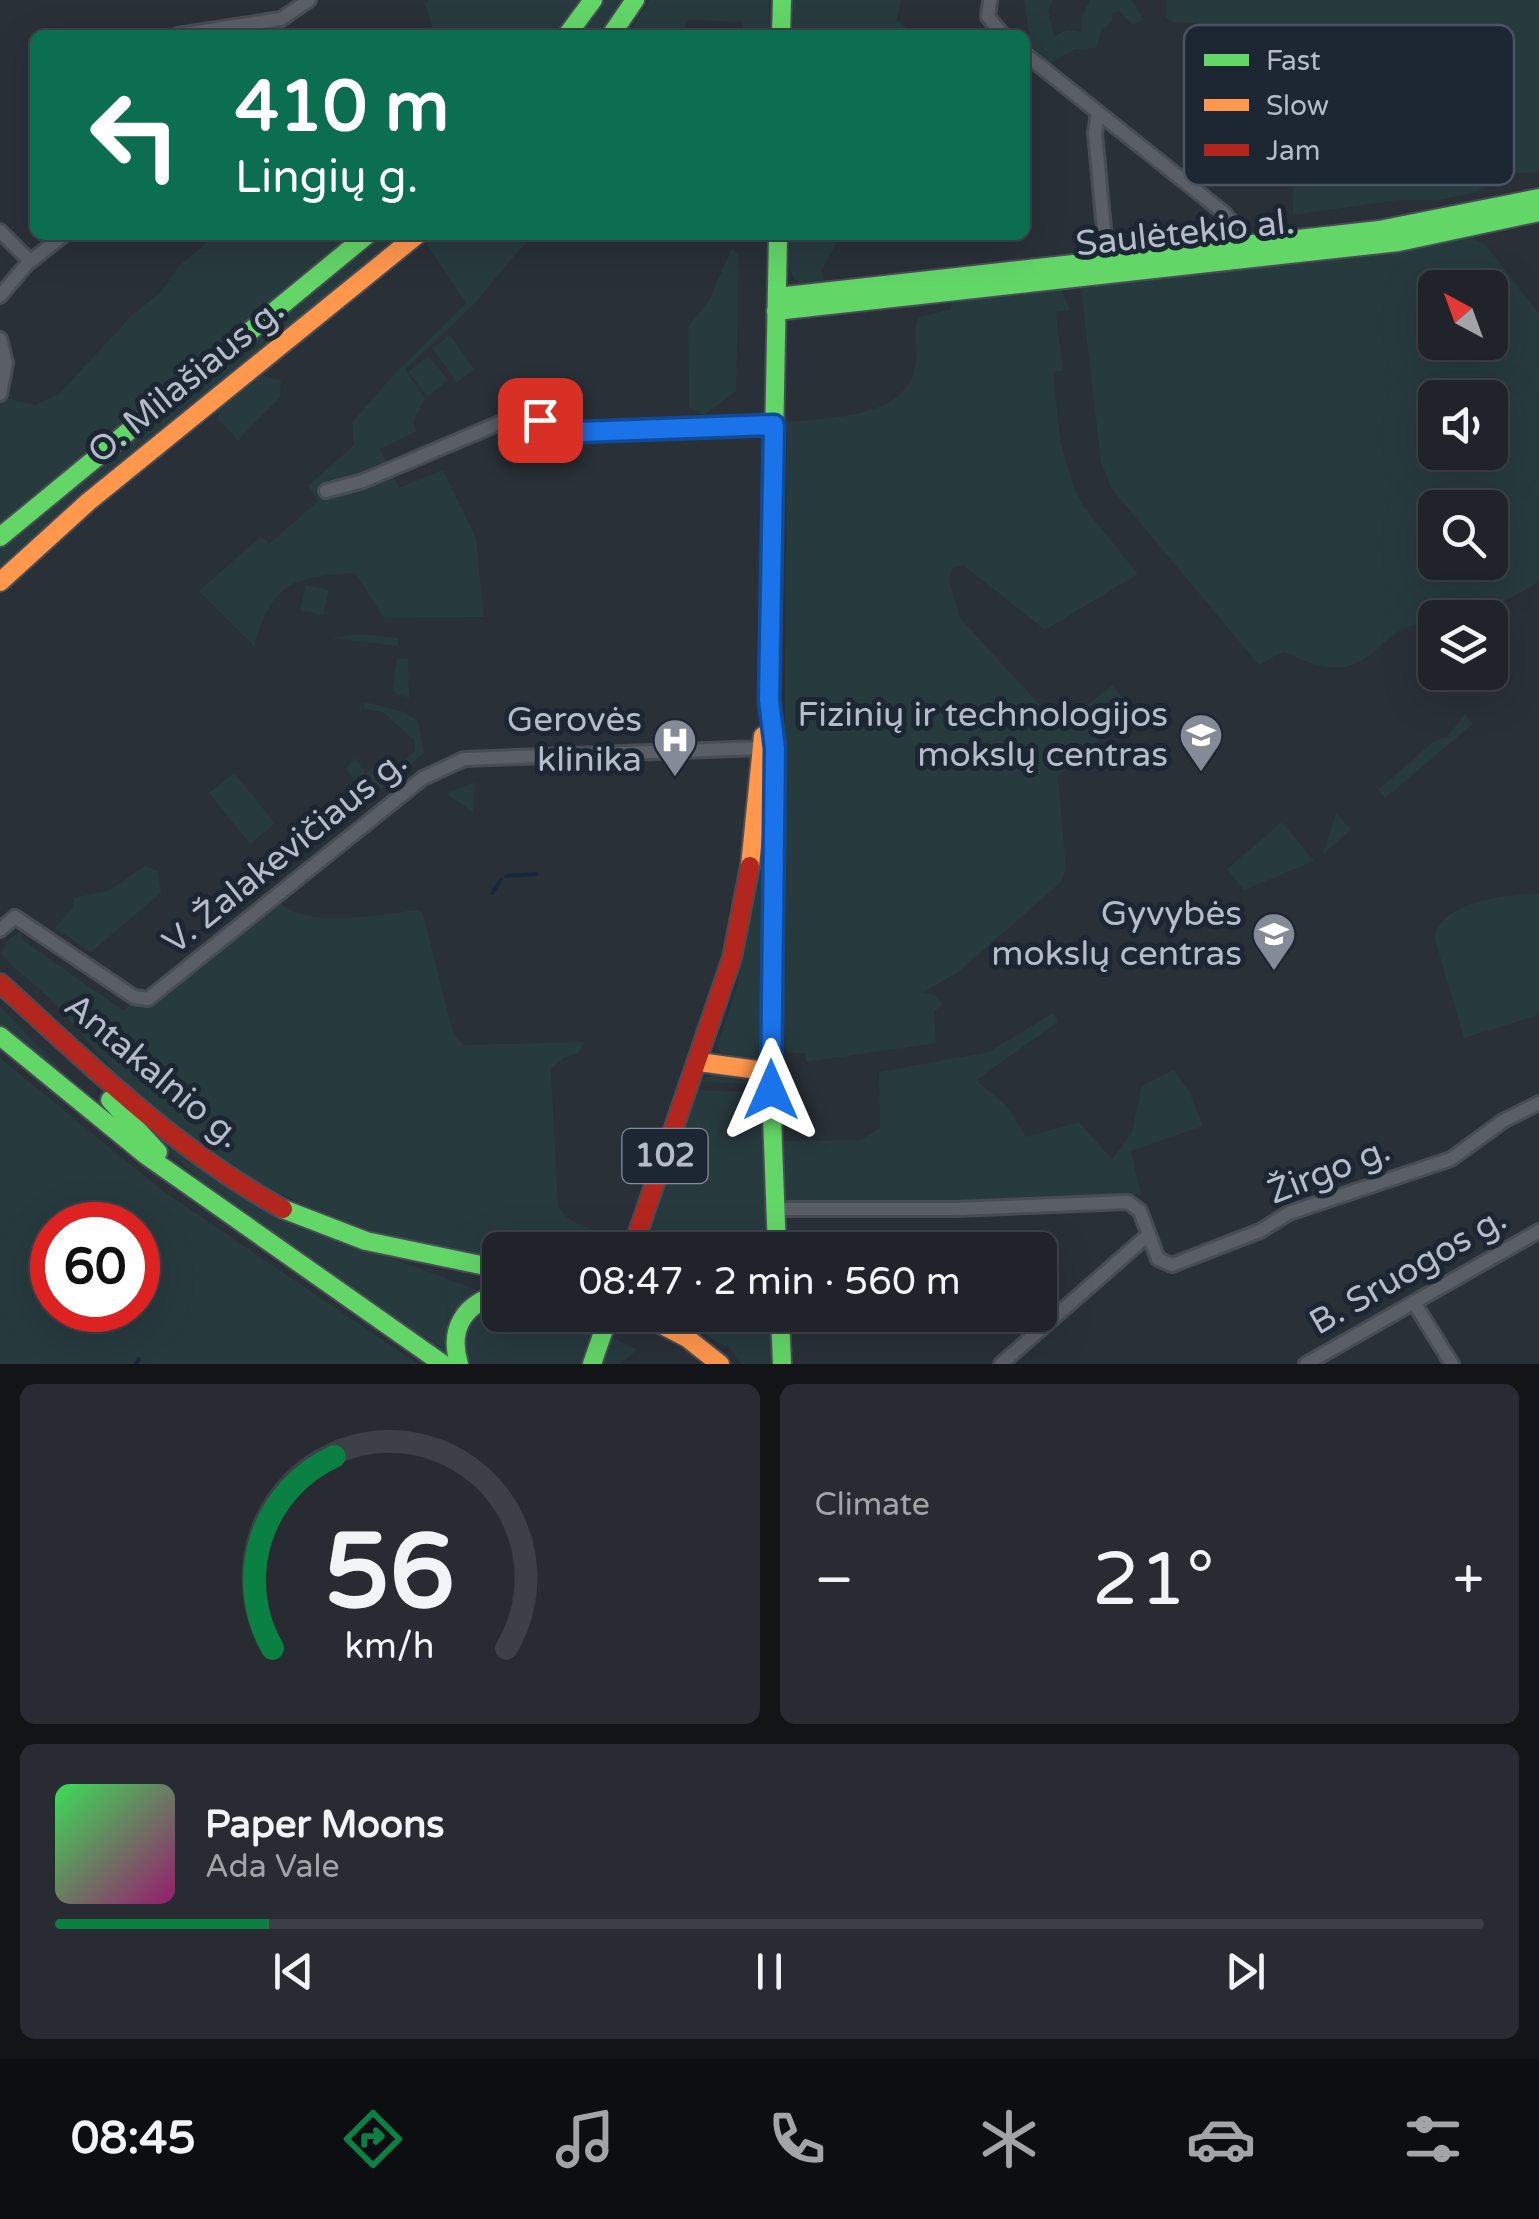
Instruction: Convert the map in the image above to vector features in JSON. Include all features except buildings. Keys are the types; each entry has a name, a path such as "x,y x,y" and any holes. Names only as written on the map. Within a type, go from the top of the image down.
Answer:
{"main road":[{"path":"570,30 593,0"},
{"path":"615,30 636,0"},
{"path":"781,30 782,0"},
{"name":"Saulėtekio al.","path":"776,304 1242,252 1411,226 1539,198"},
{"name":"Saulėtekio al.","path":"776,304 1107,261 1399,242 1539,212"},
{"name":"O. Milašiaus g.","path":"0,537 361,240"},
{"name":"O. Milašiaus g.","path":"0,582 88,502 411,240"},
{"name":"102","path":"776,1232 772,1072 775,748 769,700 778,240"},
{"name":"102","path":"638,1232 699,1062 741,920 769,700"},
{"name":"Antakalnio g.","path":"4,986 77,1057 178,1142 282,1208 366,1241 482,1265"},
{"name":"Antakalnio g.","path":"0,1036 147,1156 443,1364"},
{"path":"77,1057 114,1105 210,1202"},
{"path":"699,1062 772,1072"},
{"path":"459,1364 453,1344 456,1324 482,1300"},
{"path":"592,1364 603,1332"},
{"path":"676,1332 720,1364"},
{"path":"781,1332 782,1364"}],"street":[{"path":"210,30 280,19 309,0"},
{"path":"990,0 988,17 998,30"},
{"path":"1030,58 1184,181"},
{"path":"1098,113 1095,133 1107,261"},
{"path":"1189,185 1224,213 1240,232 1242,252"},
{"path":"0,231 30,261"},
{"path":"0,296 30,261 57,240"},
{"path":"0,339 6,362 0,394"},
{"path":"326,492 363,481 528,410 553,429 580,432 774,425"},
{"name":"V. Žalakevičiaus g.","path":"0,930 15,917 134,997 148,999 431,772 451,761 614,751 761,748"},
{"path":"0,970 4,986"},
{"name":"Žirgo g.","path":"775,1209 956,1209 1128,1202 1140,1212 1158,1259 1172,1266 1260,1232 1288,1213 1451,1158 1502,1121 1539,1103"},
{"name":"B. Sruogos g.","path":"1306,1364 1539,1231"},
{"path":"1001,1364 1147,1236"},
{"path":"1414,1303 1452,1364"}],"green space":[{"path":"429,0 585,0 561,30 432,30 425,4"},
{"path":"602,0 627,0 606,30 579,30"},
{"path":"650,0 769,0 769,30 743,30 743,22 689,20 682,30 629,30"},
{"path":"793,0 901,0 897,20 909,30 793,30"},
{"path":"1024,0 1053,0 1048,10 1054,36 1067,30 1082,32 1081,19 1090,0 1132,0 1143,19 1133,25 1119,11 1112,13 1112,22 1102,29 1096,48 1075,49 1050,63 1031,46"},
{"path":"1167,0 1539,0 1539,172 1514,174 1514,25 1220,25 1174,22 1165,17"},
{"path":"1293,185 1488,185 1475,193 1437,200 1399,200 1293,215"},
{"path":"1469,236 1487,246 1505,270 1418,270 1418,360 1508,360 1508,273 1539,314 1539,582 1507,600 1418,600 1418,624 1395,634 1358,663 1345,667 1321,666 1283,652 1259,665 1111,488 1101,462 1081,289 1086,284"},
{"path":"210,240 351,240 0,527 0,397 35,405 59,394 133,314 161,292 179,266"},
{"path":"371,240 397,240 0,571 0,546"},
{"path":"424,240 528,240 475,303 405,370 425,398 413,423 417,431 380,449 399,488 443,470 476,538 484,617 384,618 355,573 316,577 278,595 261,624 254,646 199,591 261,536 269,544 318,501 308,486 354,445 352,422 466,303"},
{"path":"790,240 838,240 821,271 825,283 805,285 795,280 789,267"},
{"path":"732,248 739,256 736,391 704,415 689,407 688,327 709,300"},
{"path":"1060,287 1070,310 1056,312 1063,370 1053,372 1061,444 1083,506 1138,574 1045,630 963,565 953,568 949,579 960,618 1060,727 1112,685 1134,710 1058,776 1066,870 1060,883 958,972 924,992 943,1005 934,1011 936,1043 806,1062 805,1053 788,1053 782,1046 787,422 866,412 899,395 910,381 916,362 915,333 920,317 951,309 952,302"},
{"path":"450,335 474,369 457,382 432,348"},
{"path":"429,356 448,380 428,396 408,372"},
{"path":"263,375 281,381 280,397 238,440 218,419 218,408"},
{"path":"306,585 329,590 323,615 300,610"},
{"path":"359,634 398,638 398,646 331,638"},
{"path":"397,659 408,659 409,698 392,692"},
{"path":"365,702 404,712 418,721 424,753 356,810 356,785 346,768 355,758 366,774 373,767 384,777 415,751 415,741 383,712 364,709"},
{"path":"1465,714 1473,724 1385,798 1378,790 1433,742 1448,736"},
{"path":"234,773 275,823 250,844 209,793"},
{"path":"475,782 473,812 446,794"},
{"path":"766,798 762,1058 758,1060 721,1053 717,1046 736,990"},
{"path":"1336,813 1351,830 1323,854"},
{"path":"1282,822 1314,861 1244,890 1227,869"},
{"path":"145,866 158,871 161,893 91,952 55,928 72,909 74,898 110,890"},
{"path":"1539,893 1539,1015 1464,1038 1434,936 1441,923 1464,906"},
{"path":"278,901 290,910 324,918 417,910 423,913 454,1036 464,1045 585,1042 578,1053 563,1058 551,1069 558,1206 576,1223 601,1232 482,1232 482,1258 398,1239 303,1205 216,1157 174,1126 133,1090 51,1000 1,954 8,940 23,929 21,939 124,1011 130,1003 145,1005 156,1001"},
{"path":"0,1007 109,1118 0,1027"},
{"path":"1053,1013 1058,1022 976,1080 1006,1105 1026,1137 1079,1122 1112,1159 1132,1132 1142,1086 1174,1070 1189,1091 1203,1126 1131,1151 1141,1194 936,1202 783,1200 779,1141 861,1140 880,1128 879,1072 989,1052"},
{"path":"0,1058 163,1191 418,1364 0,1364"},
{"path":"716,1073 753,1078 759,1084 700,1082"},
{"path":"696,1090 760,1092 768,1232 646,1232"},
{"path":"152,1136 362,1247 482,1294 448,1358 232,1209"},
{"path":"480,1312 482,1332 593,1332 583,1364 464,1364 465,1332"},
{"path":"702,1332 774,1332 776,1364 741,1364 727,1345 724,1347"},
{"path":"611,1337 637,1350 620,1364 601,1364"}],"waterway":[{"path":"506,876 536,874"},
{"path":"492,893 501,880"},
{"path":"136,1364 139,1359"}],"traffic: fast":[{"path":"571,30 593,0"},
{"path":"614,30 635,0"},
{"path":"781,30 782,0"},
{"path":"777,297 1379,230 1539,198"},
{"path":"776,311 1399,242 1539,212"},
{"path":"0,537 361,240"},
{"path":"776,1232 771,1090 775,748 769,700 778,240"},
{"path":"0,1036 147,1156 443,1364"},
{"path":"110,1100 158,1152"},
{"path":"283,1209 366,1241 482,1265"},
{"path":"459,1364 458,1328 469,1311 482,1301"},
{"path":"592,1364 603,1332"},
{"path":"781,1332 782,1364"}],"traffic: slow":[{"path":"0,582 88,502 411,240"},
{"path":"750,866 763,736"},
{"path":"699,1062 772,1072"},
{"path":"676,1332 720,1364"}],"traffic: jam":[{"path":"638,1232 732,958 750,866"},
{"path":"0,983 170,1133 283,1209"}],"place":[{"name":"Fizinių ir technologijos mokslų centras","path":"1201,773"},
{"name":"Gerovės klinika","path":"675,778"},
{"name":"Gyvybės mokslų centras","path":"1274,972"}],"route":[{"path":"540,420 553,429 636,434 774,425 769,700 775,748 771,1090"}]}
